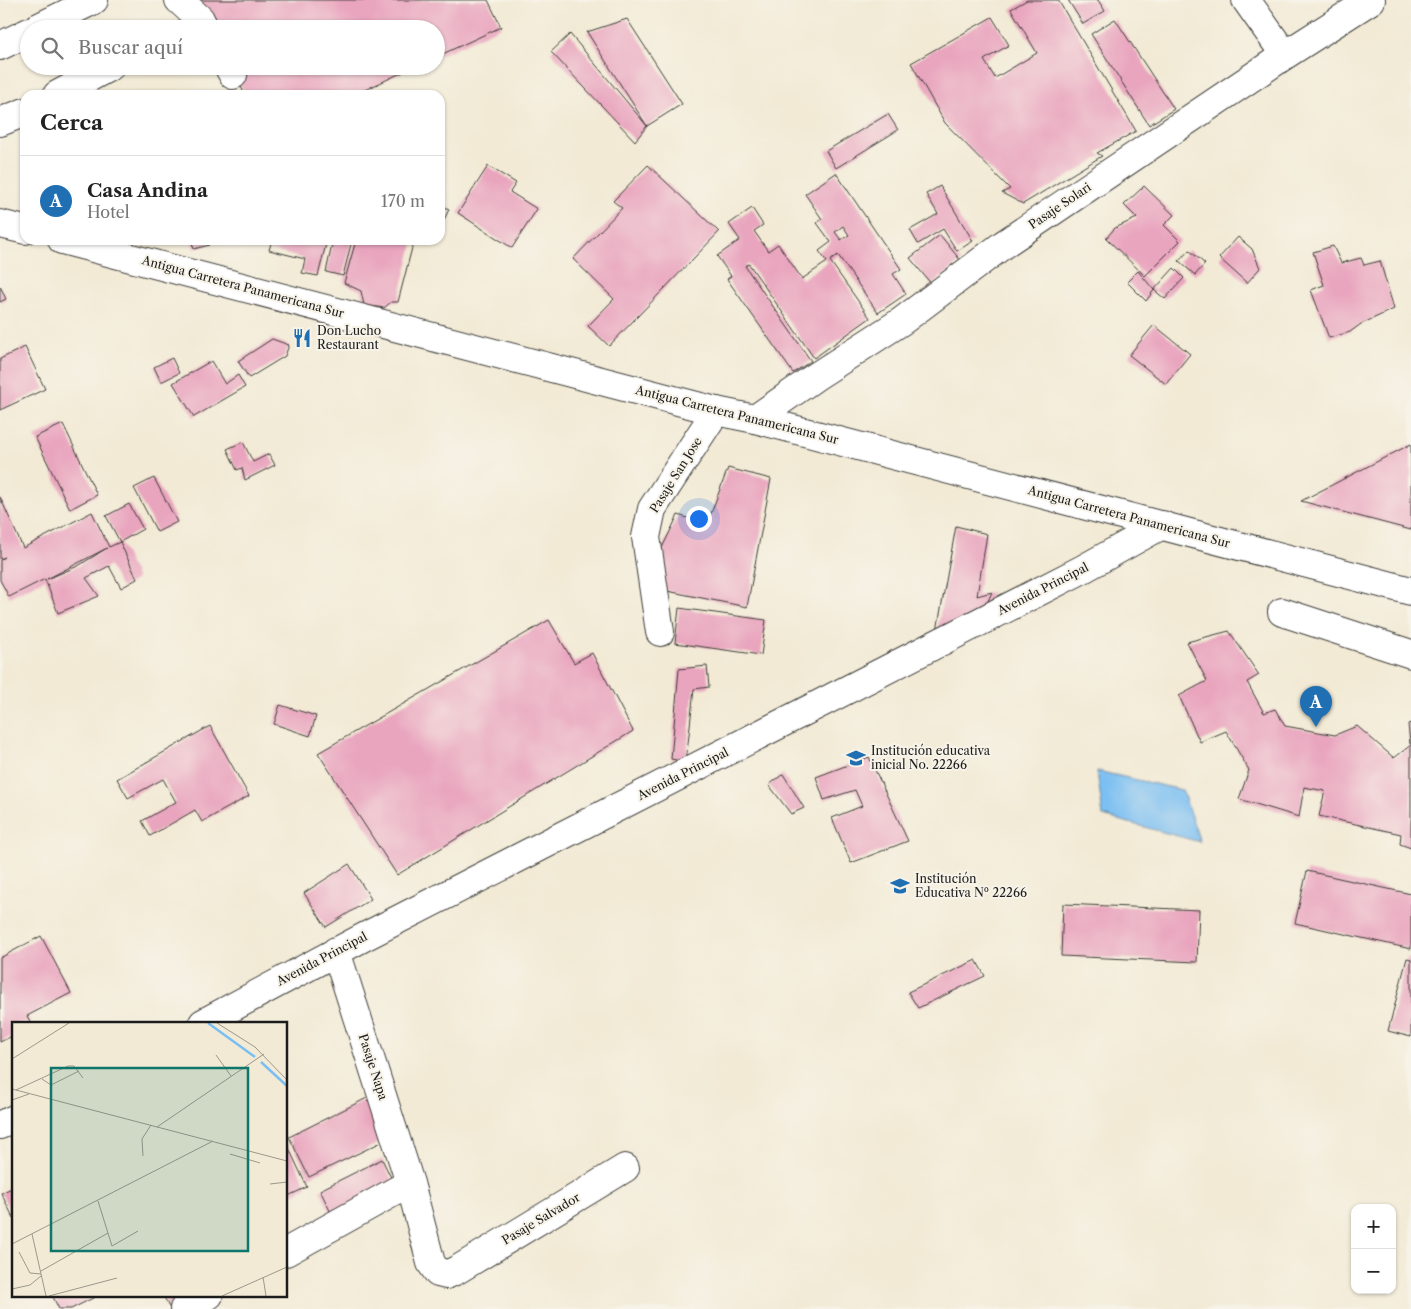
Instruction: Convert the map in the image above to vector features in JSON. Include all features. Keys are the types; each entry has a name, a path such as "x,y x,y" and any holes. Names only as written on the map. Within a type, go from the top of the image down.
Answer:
{"main road":[{"path":"53,20 94,0"},
{"path":"180,0 192,20"},
{"path":"1246,0 1285,55"},
{"name":"Pasaje Solari","path":"755,419 815,377 902,321 1004,244 1285,55 1371,0"},
{"path":"0,46 20,36"},
{"path":"67,90 95,75"},
{"path":"0,122 20,114"},
{"path":"0,224 20,229"},
{"name":"Antigua Carretera Panamericana Sur","path":"81,245 1411,591"},
{"name":"Pasaje San Jose","path":"660,632 646,537 652,509 716,411"},
{"name":"Avenida Principal","path":"205,1022 336,951 1074,574 1162,525"},
{"path":"1282,612 1411,654"},
{"name":"Pasaje Napa","path":"336,951 410,1183 431,1263 438,1273 446,1275 457,1270"},
{"path":"0,1125 12,1119"},
{"name":"Pasaje Salvador","path":"457,1270 625,1168"},
{"path":"288,1251 410,1183"},
{"path":"184,1309 207,1296"}],"water":[{"path":"1097,771 1182,790 1200,842 1103,816"}],"building":[{"path":"200,0 488,0 501,27 445,53 445,20 210,20"},
{"path":"1027,0 1058,0 1136,131 1097,153 1102,156 1023,204 1002,193 1010,189 945,123 911,63 992,17 1009,45 984,60 995,78 1037,53 1011,9"},
{"path":"1068,0 1098,0 1105,11 1083,24"},
{"path":"627,19 682,104 647,126 587,32"},
{"path":"1115,19 1174,109 1149,125 1091,34"},
{"path":"570,34 647,126 635,141 551,52"},
{"path":"235,75 397,75 365,90 243,90"},
{"path":"888,114 898,130 836,168 826,151"},
{"path":"648,165 719,232 609,346 588,326 614,299 573,259 622,208 613,201"},
{"path":"488,166 516,183 510,192 537,209 512,248 458,213"},
{"path":"836,173 901,269 893,274 906,294 878,313 838,255 830,261 870,318 814,358 749,264 745,266 811,361 793,373 727,279 731,276 717,256 740,240 729,224 752,208 763,225 754,231 768,251 778,244 802,279 827,262 819,251 831,242 817,223 822,219 805,194","holes":["843,226 849,235 841,240 835,232"]},
{"path":"940,186 973,241 957,251 943,229 918,244 910,230 938,214 926,194"},
{"path":"1144,186 1174,215 1164,225 1180,241 1145,276 1106,238 1115,228 1137,218 1124,205"},
{"path":"445,207 449,209 445,218"},
{"path":"940,235 961,261 932,285 910,258"},
{"path":"1238,237 1252,249 1260,268 1247,283 1219,258"},
{"path":"193,245 209,245 194,249"},
{"path":"270,245 326,245 318,276 302,273 305,259 269,250"},
{"path":"332,245 351,245 343,276 326,272"},
{"path":"355,245 413,245 398,302 391,302 384,308 364,305 361,291 344,283"},
{"path":"1333,246 1341,263 1361,258 1364,265 1380,261 1394,309 1361,324 1350,332 1329,338 1311,290 1324,285 1313,252"},
{"path":"1189,250 1205,264 1195,275 1179,261"},
{"path":"1174,268 1184,278 1165,299 1154,290"},
{"path":"1138,271 1154,290 1146,301 1127,282"},
{"path":"0,286 6,299 0,302"},
{"path":"1154,325 1190,354 1166,384 1129,355"},
{"path":"272,339 289,345 285,356 249,378 238,361"},
{"path":"25,347 45,389 0,410 0,359"},
{"path":"172,358 179,373 161,382 154,367"},
{"path":"211,361 225,384 238,375 245,387 194,417 173,383"},
{"path":"63,424 97,495 70,509 35,437"},
{"path":"243,442 253,462 269,454 275,465 245,480 242,468 237,470 227,449"},
{"path":"1411,444 1411,530 1301,501"},
{"path":"728,468 771,479 747,607 662,590 660,552 678,515 707,524"},
{"path":"154,478 177,522 157,532 134,488"},
{"path":"0,497 23,548 92,512 109,547 120,542 137,579 121,588 109,566 86,578 99,596 58,613 45,579 9,597 0,580 0,560 5,557 0,559","holes":["107,548 78,566 47,579"]},
{"path":"129,504 143,529 120,542 106,516"},
{"path":"956,526 987,534 977,596 992,592 984,610 936,636"},
{"path":"679,608 766,620 761,655 675,643"},
{"path":"549,620 574,663 592,653 633,731 397,875 318,753"},
{"path":"1229,631 1259,675 1247,682 1264,713 1275,709 1285,726 1335,735 1357,726 1394,758 1411,745 1411,848 1400,844 1401,834 1319,816 1325,791 1304,787 1299,817 1239,799 1249,770 1226,731 1200,742 1179,696 1207,681 1187,642"},
{"path":"707,666 709,687 694,689 686,762 671,759 679,669"},
{"path":"280,705 316,716 310,736 274,724"},
{"path":"1411,723 1411,744 1410,744 1408,724"},
{"path":"210,726 249,796 202,822 195,810 150,836 142,821 176,802 163,779 128,798 117,779"},
{"path":"869,757 908,841 851,863 832,818 862,806 855,790 824,800 816,777"},
{"path":"783,774 804,808 791,814 769,785"},
{"path":"349,864 371,899 326,927 304,893"},
{"path":"1307,871 1411,894 1411,949 1295,923"},
{"path":"1063,904 1199,910 1197,962 1061,956"},
{"path":"41,936 71,993 27,1016 30,1022 12,1022 12,1036 0,1042 0,958"},
{"path":"1407,958 1411,959 1411,1037 1388,1031"},
{"path":"976,960 985,976 918,1008 908,992"},
{"path":"371,1096 392,1137 309,1177 289,1137"},
{"path":"288,1146 307,1187 288,1196"},
{"path":"382,1159 395,1186 333,1217 320,1190"},
{"path":"12,1188 12,1215 1,1193"},
{"path":"52,1296 97,1296 71,1309 59,1309"},
{"path":"164,1296 199,1296 172,1309 170,1309"}],"place":[{"name":"Don Lucho Restaurant","path":"302,338"},
{"name":"Casa Andina","path":"1316,727"},
{"name":"Institución educativa inicial No. 22266","path":"856,758"},
{"name":"Institución Educativa Nº 22266","path":"900,886"}]}
